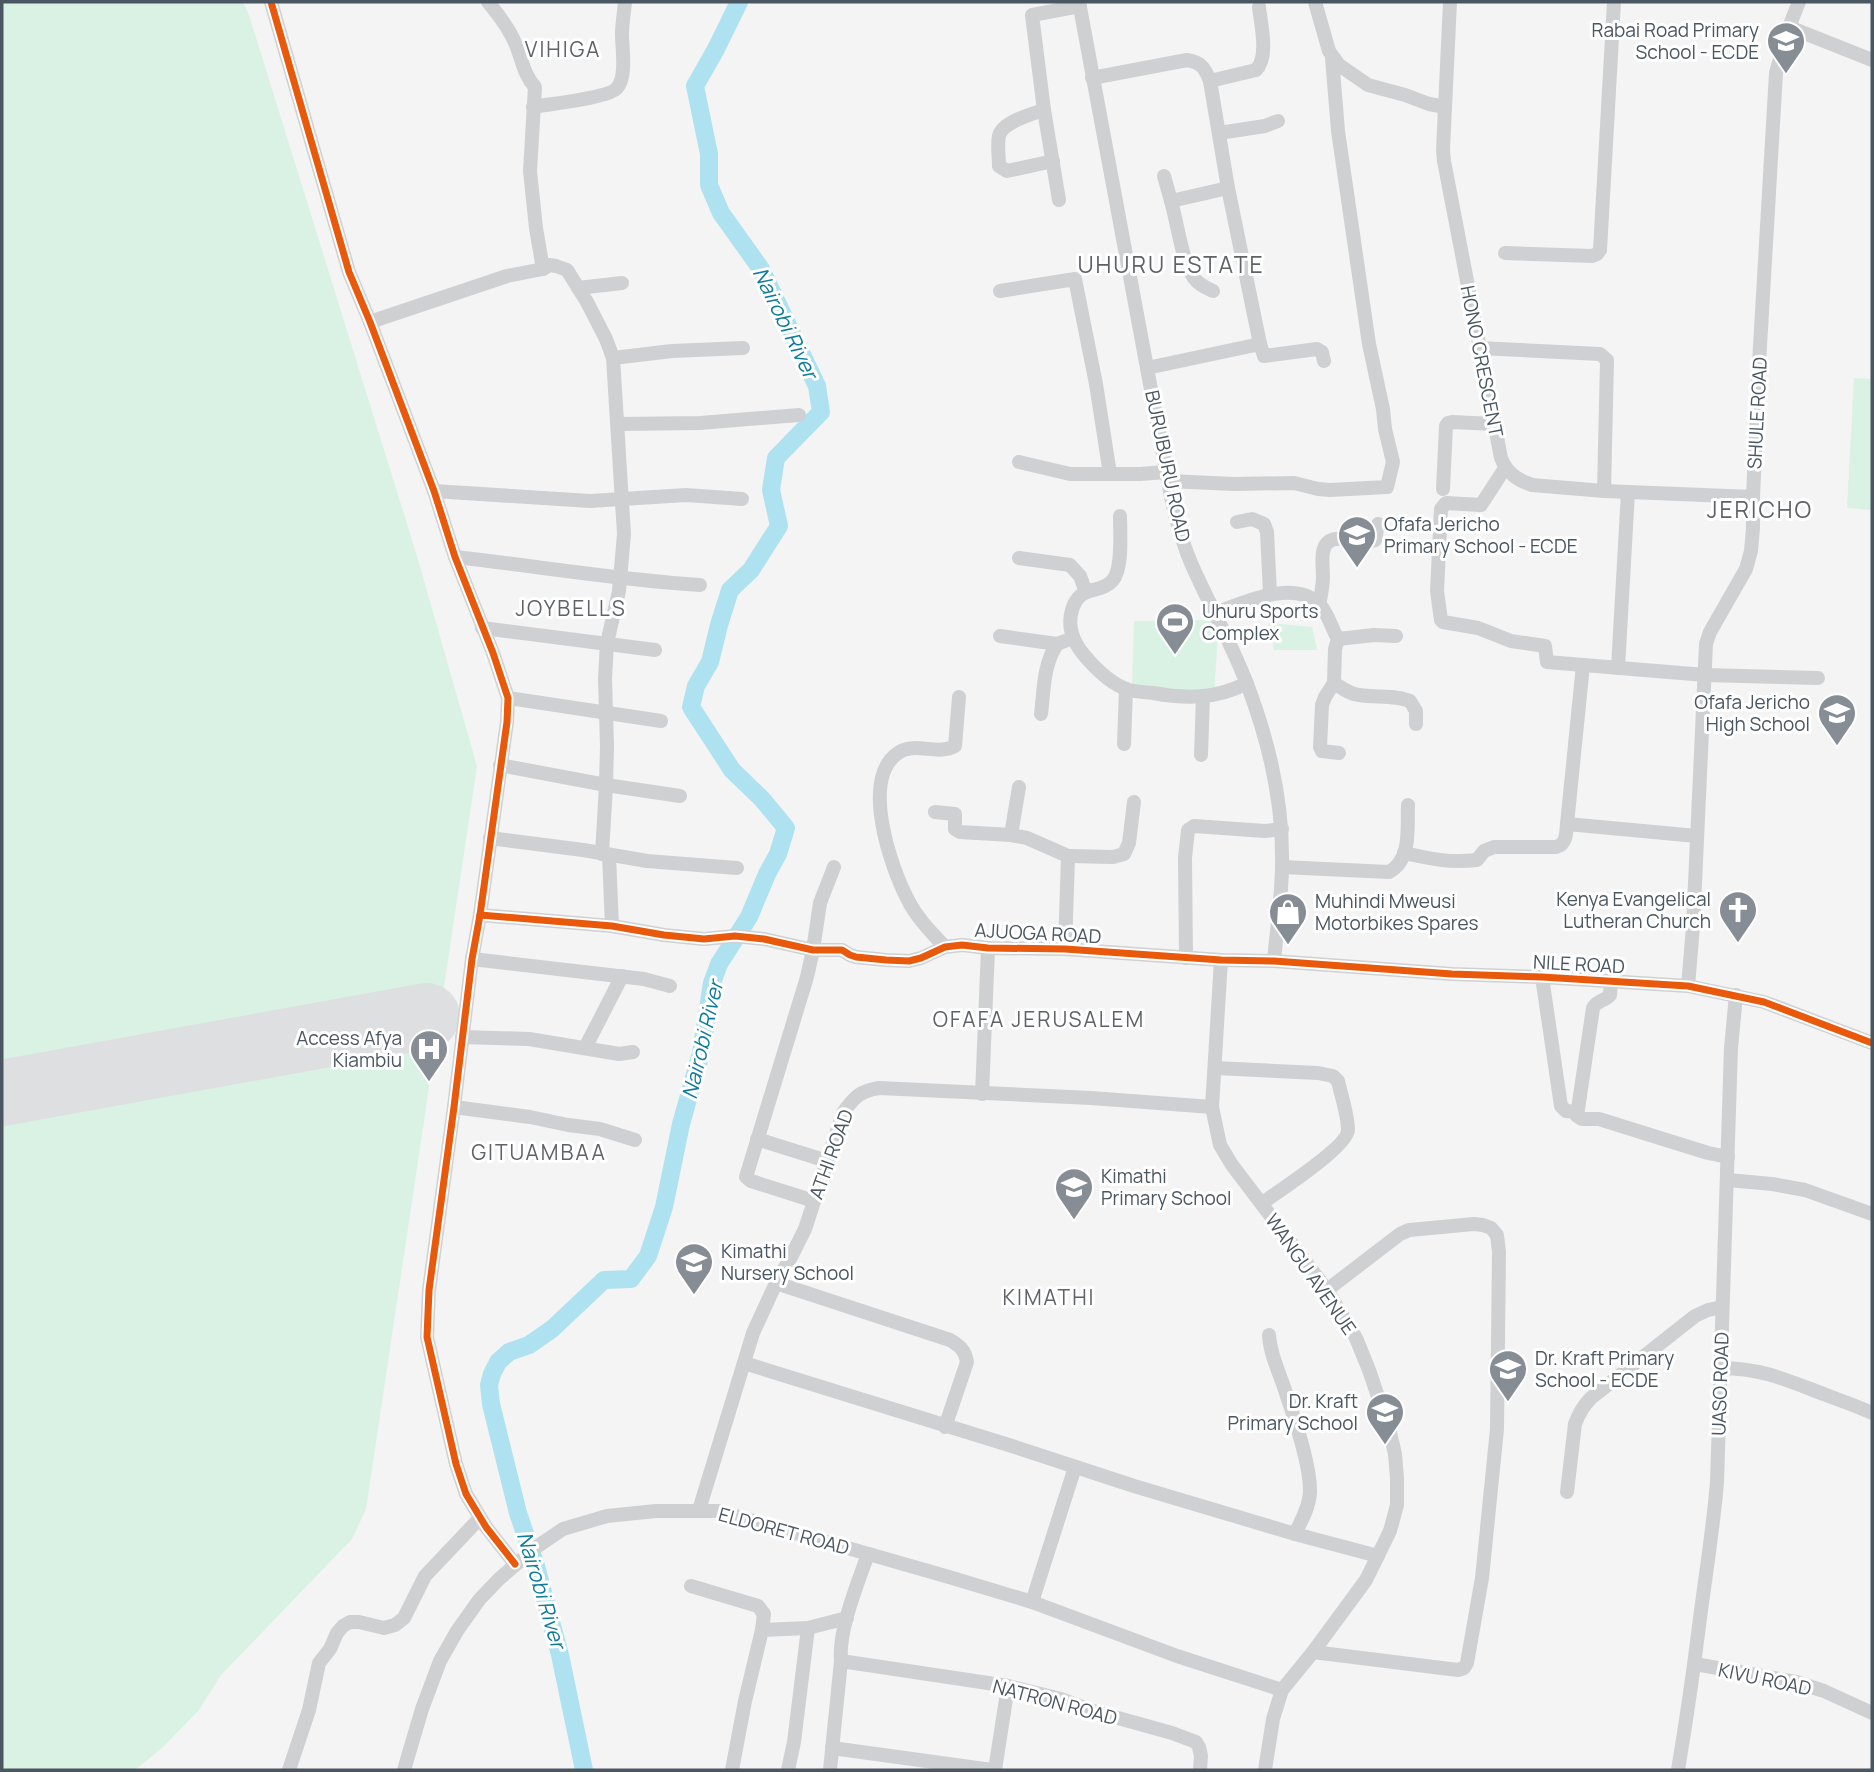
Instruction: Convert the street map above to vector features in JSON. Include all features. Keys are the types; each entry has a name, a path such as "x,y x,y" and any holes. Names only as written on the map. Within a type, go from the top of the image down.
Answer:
{"street":[{"path":"271,2 349,272 434,491 455,557 508,698 507,722 472,959 429,1290 428,1338 456,1464 466,1494 486,1527 517,1562"},
{"path":"488,2 515,42 528,80 535,87 530,172 543,269"},
{"path":"533,107 596,96 617,88 622,75 625,2"},
{"path":"1019,462 1070,474 1140,474 1234,484 1294,483 1330,490 1387,487 1393,462 1369,344 1338,131 1332,58 1315,2"},
{"name":"HONO CRESCENT","path":"1450,2 1444,161 1494,424 1505,468"},
{"path":"1505,253 1592,256 1600,250 1614,2"},
{"name":"SHULE ROAD","path":"1688,986 1706,644 1710,632 1746,569 1751,551 1774,85 1789,27 1799,2"},
{"path":"1059,200 1032,15 1079,4"},
{"name":"BURUBURU ROAD","path":"1079,4 1179,530 1191,563 1247,683 1272,762 1282,830 1282,867 1274,961"},
{"path":"1210,81 1256,70 1260,66 1263,35 1259,7"},
{"path":"1789,27 1872,60"},
{"path":"1332,58 1368,85 1445,107"},
{"path":"1092,78 1187,60 1195,61 1206,69 1264,356 1317,349 1322,352 1324,360"},
{"path":"1044,110 1002,129 999,134 999,166 1007,171 1052,161"},
{"path":"1219,133 1265,126 1278,121"},
{"path":"1164,176 1192,275 1202,286 1213,291"},
{"path":"1171,201 1228,188"},
{"path":"370,322 507,276 543,269 549,265 567,270 606,339 613,358 624,534 619,591 607,643 605,679 606,855 612,926"},
{"path":"1000,291 1075,279 1096,384 1110,474"},
{"path":"578,288 622,283"},
{"path":"1147,368 1260,344"},
{"path":"613,358 672,351 743,348"},
{"path":"1479,348 1600,354 1607,360 1604,491"},
{"path":"618,424 700,423 799,415"},
{"path":"1443,489 1448,423 1494,424"},
{"path":"1753,497 1532,485 1505,468 1481,505 1446,503 1441,509 1437,591 1441,620 1478,628 1511,641 1545,646 1547,662 1705,675 1818,678"},
{"path":"434,491 590,501 686,495 742,499"},
{"path":"1618,667 1628,492"},
{"path":"1120,516 1117,572 1114,579 1079,596 1072,610 1070,623 1073,638 1090,663 1126,689 1174,697 1203,697 1232,691 1247,683"},
{"path":"1237,522 1252,519 1264,524 1268,541 1270,594"},
{"path":"1319,605 1323,578 1322,552 1327,543 1333,539 1368,542 1375,540 1378,524"},
{"path":"455,557 620,579 700,585"},
{"path":"1019,558 1070,565 1080,576 1086,592"},
{"path":"1215,612 1270,594 1302,594 1319,605 1338,639 1334,683 1322,705 1320,747 1322,751 1339,753"},
{"path":"482,628 654,650"},
{"path":"1338,639 1374,635 1396,636"},
{"path":"1000,636 1057,644 1073,638"},
{"path":"1041,714 1046,667 1057,644"},
{"path":"1405,853 1447,862 1462,862 1477,860 1488,848 1556,847 1564,841 1583,665"},
{"path":"1334,683 1346,692 1360,696 1384,695 1410,701 1416,711 1416,724"},
{"path":"1124,744 1126,689"},
{"path":"945,947 924,926 908,900 894,868 884,836 880,795 881,779 898,752 906,749 948,749 956,746 958,697"},
{"path":"1201,755 1203,697"},
{"path":"508,698 661,721"},
{"path":"500,765 680,796"},
{"path":"1012,835 1018,786"},
{"path":"935,812 956,814 956,829 960,832 1027,838 1068,856 1113,857 1124,854 1129,843 1134,802"},
{"path":"1282,867 1389,872 1400,863 1405,853 1408,805"},
{"path":"1567,824 1696,836"},
{"path":"1186,958 1185,858 1188,830 1194,826 1282,830"},
{"path":"490,838 647,861 737,868"},
{"path":"1065,949 1068,856"},
{"path":"814,1201 746,1177 813,950 820,903 834,867"},
{"name":"AJUOGA ROAD","path":"480,915 612,926 704,939 735,936 764,939 813,950 842,950 856,957 909,961 945,947 962,945 1274,961"},
{"name":"AJUOGA ROAD","path":"982,1094 988,948"},
{"path":"472,959 622,976 670,986"},
{"name":"WANGU AVENUE","path":"1222,960 1212,1107 1220,1145 1232,1165 1327,1290 1356,1338 1390,1432 1395,1454 1397,1504 1390,1531 1358,1592 1282,1690 1273,1719 1265,1770"},
{"name":"NILE ROAD","path":"1274,961 1452,974 1688,986 1764,1002 1872,1043"},
{"path":"585,1048 622,976"},
{"path":"1542,977 1561,1106 1566,1111 1577,1112"},
{"path":"1611,981 1610,995 1598,1002 1593,1009 1577,1112 1579,1118 1599,1119 1728,1157"},
{"name":"UASO ROAD","path":"1678,1770 1714,1517 1731,1048 1736,995"},
{"path":"463,1037 529,1039 619,1054 633,1052"},
{"path":"1216,1068 1327,1074 1338,1081 1349,1131 1343,1142 1262,1203"},
{"name":"ATHI ROAD","path":"699,1510 753,1334 805,1229 843,1113 851,1100 864,1090 879,1088 1212,1107"},
{"path":"454,1107 600,1129 635,1140"},
{"path":"758,1139 827,1161"},
{"path":"1728,1180 1805,1190 1872,1214"},
{"path":"1313,1652 1458,1670 1468,1663 1482,1578 1497,1429 1497,1235 1491,1228 1474,1224 1409,1230 1327,1290"},
{"path":"776,1283 950,1340 961,1347 967,1362 946,1427"},
{"path":"1567,1492 1576,1424 1583,1406 1695,1316 1722,1307"},
{"path":"1269,1335 1269,1343 1308,1470 1308,1505 1295,1534"},
{"path":"744,1363 1295,1534 1378,1556"},
{"path":"1721,1368 1769,1374 1872,1413"},
{"path":"1032,1602 1075,1467"},
{"name":"ELDORET ROAD","path":"404,1770 440,1661 479,1600 517,1562 563,1529 607,1516 656,1511 699,1510 728,1514 868,1554 1032,1602 1177,1656 1282,1690"},
{"path":"289,1770 309,1710 319,1663 330,1649 337,1633 350,1622 384,1628 395,1625 404,1618 425,1576 480,1518"},
{"path":"830,1770 841,1646 847,1618 868,1554"},
{"path":"691,1586 758,1606 764,1614 732,1770"},
{"path":"762,1630 808,1628 847,1618"},
{"path":"788,1770 808,1628"},
{"name":"NATRON ROAD","path":"841,1661 1008,1686 1061,1699 1195,1742 1201,1756 1200,1770"},
{"name":"KIVU ROAD","path":"1695,1664 1796,1682 1824,1691 1872,1713"},
{"path":"832,1748 993,1770 1008,1686"}],"green space":[{"path":"2,2 243,2 417,556 477,766 366,1509 352,1539 221,1675 199,1710 162,1748 135,1770 2,1770"},
{"path":"1854,378 1872,379 1872,510 1847,508"},
{"name":"Uhuru Sports Complex","path":"1219,620 1214,695 1132,690 1134,621"},
{"path":"1269,623 1312,627 1317,650 1274,650"}],"waterway":[{"name":"Nairobi River","path":"584,1770 560,1655 536,1566 518,1513 491,1404 489,1385 498,1362 509,1352 529,1345 552,1329 604,1280 631,1279 648,1256 664,1207 681,1124 701,1053 712,983 719,964 749,917 778,854 786,828 762,799 732,770 691,707 696,686 710,662 730,590 751,570 779,526 771,490 776,458 821,412 817,386 761,269 721,213 709,185 709,154 695,86 739,2"}],"runway":[{"path":"2,1093 427,1016"}],"cycle path":[{"path":"271,2 349,272 434,491 455,557 508,698 507,722 472,959 429,1290 427,1337 456,1464 466,1494 486,1527 515,1564"},
{"path":"480,915 612,926 704,939 735,936 764,939 813,950 842,950 856,957 886,960 909,961 945,947 962,945 1688,986 1764,1002 1872,1043"}],"place":[{"name":"Rabai Road Primary School - ECDE","path":"1786,75"},
{"name":"Ofafa Jericho Primary School - ECDE","path":"1357,569"},
{"name":"Uhuru Sports Complex","path":"1175,656"},
{"name":"Ofafa Jericho High School","path":"1837,747"},
{"name":"Kenya Evangelical Lutheran Church","path":"1738,944"},
{"name":"Muhindi Mweusi Motorbikes Spares","path":"1288,946"},
{"name":"Access Afya Kiambiu","path":"429,1083"},
{"name":"Kimathi Primary School","path":"1074,1221"},
{"name":"Kimathi Nursery School","path":"694,1296"},
{"name":"Dr. Kraft Primary School - ECDE","path":"1508,1403"},
{"name":"Dr. Kraft Primary School","path":"1385,1446"}],"district":[{"name":"VIHIGA","path":"563,50"},
{"name":"UHURU ESTATE","path":"1171,265"},
{"name":"JERICHO","path":"1760,510"},
{"name":"JOYBELLS","path":"571,609"},
{"name":"OFAFA JERUSALEM","path":"1039,1020"},
{"name":"GITUAMBAA","path":"539,1153"},
{"name":"KIMATHI","path":"1049,1298"}]}
